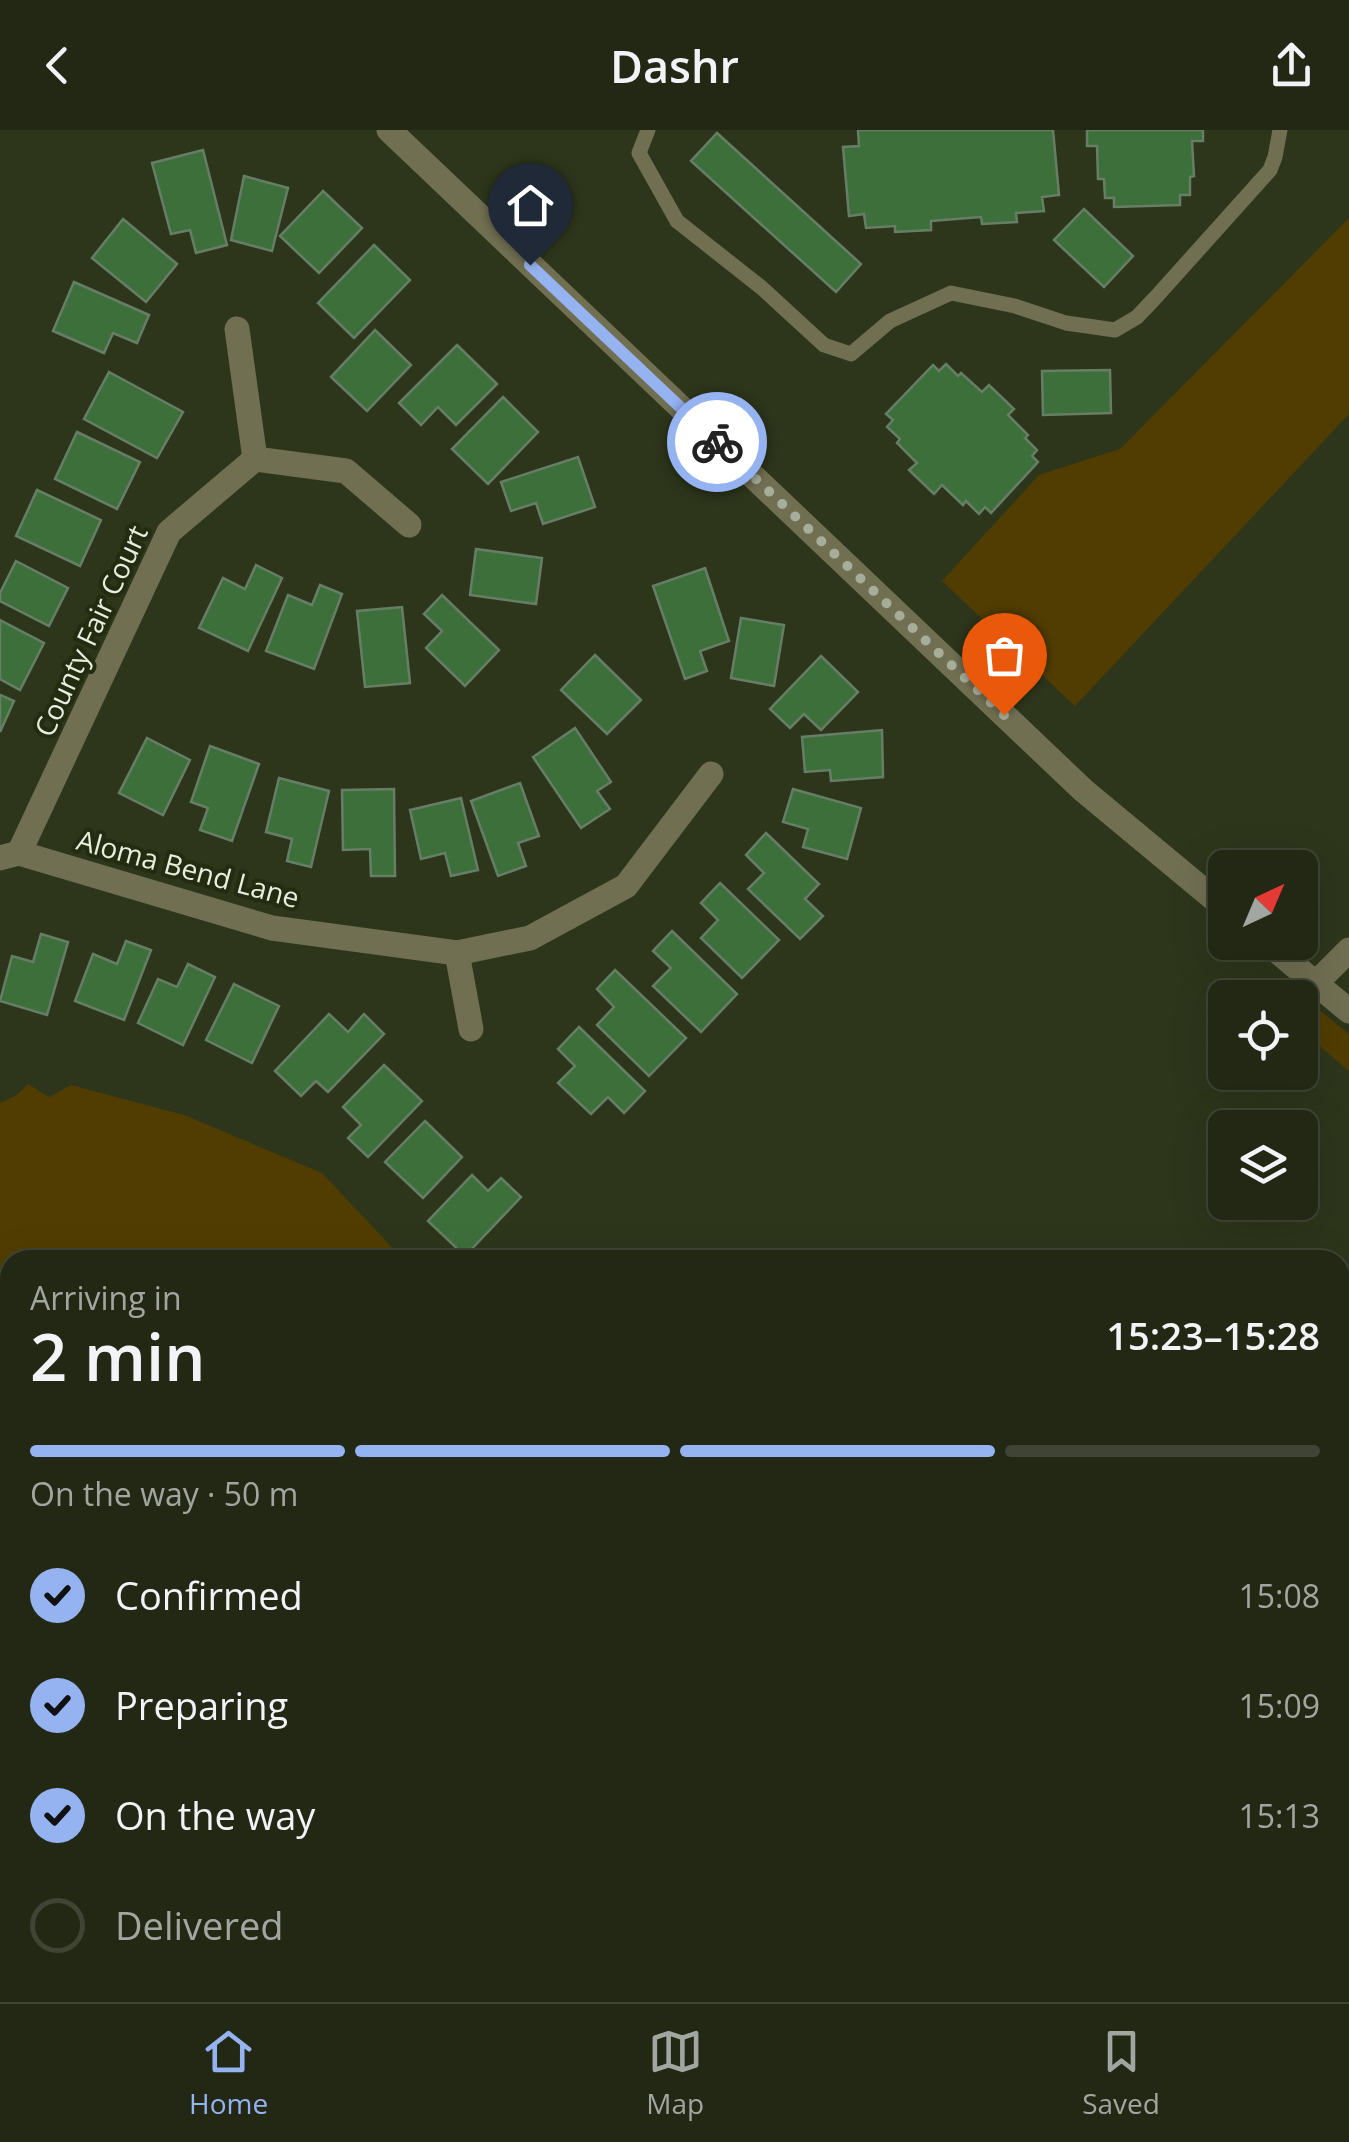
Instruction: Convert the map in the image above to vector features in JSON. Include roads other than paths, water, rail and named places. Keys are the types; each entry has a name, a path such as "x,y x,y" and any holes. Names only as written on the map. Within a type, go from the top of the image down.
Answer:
{"street":[{"path":"388,130 1083,790 1208,894"},
{"path":"237,329 256,458 346,471 409,525"},
{"name":"County Fair Court","path":"10,855 169,532 256,458"},
{"name":"Aloma Bend Lane","path":"10,855 272,928 457,953 530,938 626,886 711,774"},
{"path":"1318,981 1349,950"},
{"path":"457,953 471,1029"},
{"path":"1287,960 1310,980"},
{"path":"1318,986 1349,1011"}],"lane":[{"path":"648,130 639,153 677,222 762,288 824,345 851,354 890,321 951,292 1016,306 1066,323 1116,330 1137,317 1270,170 1280,130"}]}
